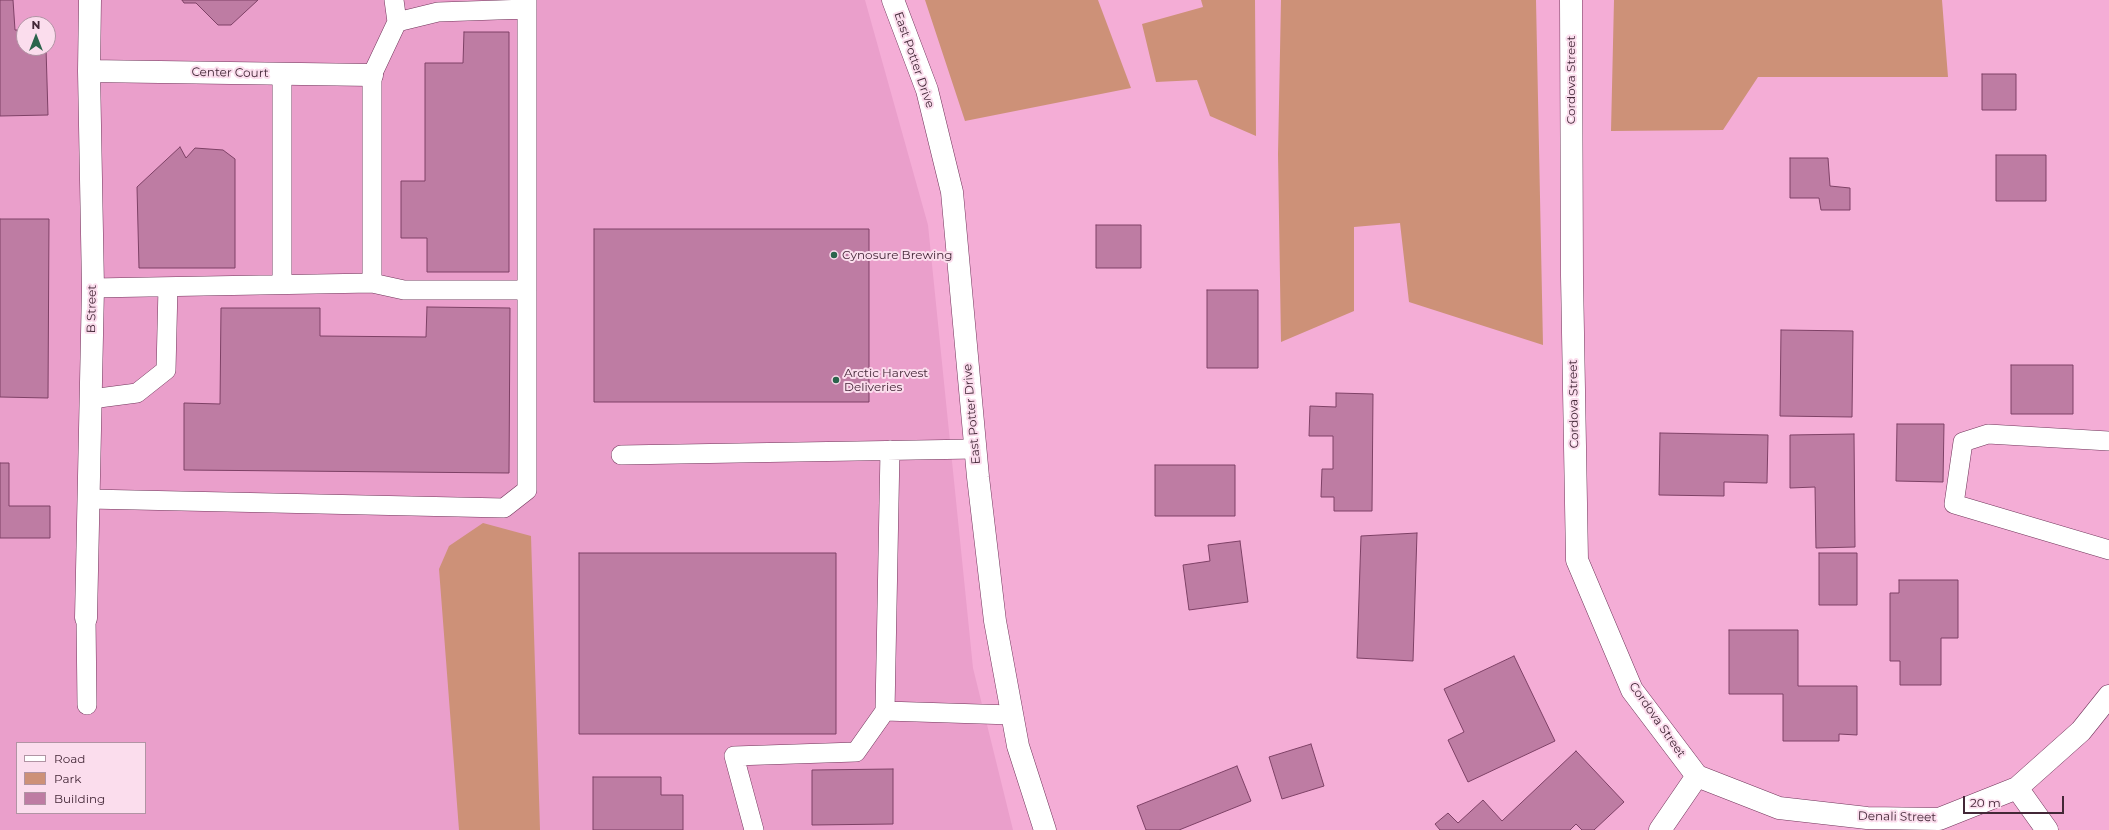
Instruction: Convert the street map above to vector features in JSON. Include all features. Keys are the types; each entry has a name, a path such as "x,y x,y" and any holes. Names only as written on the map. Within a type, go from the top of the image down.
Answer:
{"street":[{"name":"B Street","path":"86,618 93,288 88,71 90,0"},
{"name":"East Potter Drive","path":"894,0 927,90 952,192 975,449 995,621 1018,746 1045,830"},
{"name":"Cordova Street","path":"1571,0 1572,276 1577,560 1632,690 1696,776"},
{"name":"Center Court","path":"88,71 372,74"},
{"name":"Denali Street","path":"1696,776 1779,808 1867,818 1939,819 2017,788 2081,731 2109,696"},
{"path":"1660,830 1696,776"},
{"path":"2017,788 2047,830"}],"lane":[{"path":"372,283 372,74 396,22 394,0"},
{"path":"89,499 504,508 527,490 527,5 438,12 396,22"},
{"path":"282,73 282,284"},
{"path":"93,288 372,283 404,290 527,290"},
{"path":"91,399 137,393 166,370 168,287"},
{"path":"2109,441 1988,434 1963,442 1954,504 2109,550"},
{"path":"621,455 975,449"},
{"path":"754,830 734,756 856,752 885,710 890,450"},
{"path":"86,618 87,706"},
{"path":"885,710 1012,715"}],"shaded area":[{"path":"0,0 865,0 928,225 973,668 1013,830 0,830"}],"green space":[{"path":"925,0 1098,0 1131,88 965,121"},
{"path":"1201,0 1255,0 1256,136 1210,116 1197,80 1156,82 1142,24 1203,7"},
{"path":"1281,0 1536,0 1543,345 1409,302 1400,223 1354,227 1354,311 1281,342 1278,154"},
{"path":"1614,0 1942,0 1948,77 1758,77 1723,130 1611,131"},
{"path":"483,523 531,536 540,830 459,830 439,569 449,546"}],"building":[{"path":"0,0 13,0 16,30 16,56 46,56 48,115 0,116"},
{"path":"182,0 258,0 231,25 218,25 196,3 184,3"},
{"path":"464,32 509,32 509,272 427,272 427,238 401,238 401,181 425,181 425,63 463,63"},
{"path":"1982,74 2016,74 2016,110 1982,110"},
{"path":"180,147 186,158 195,148 223,150 235,159 235,268 139,268 137,187"},
{"path":"1996,155 2046,155 2046,201 1996,201"},
{"path":"1790,158 1828,158 1830,186 1850,188 1850,210 1821,210 1819,198 1790,198"},
{"path":"0,219 49,219 48,398 0,397"},
{"path":"1096,225 1141,225 1141,268 1096,268"},
{"path":"594,229 869,229 869,402 594,402"},
{"path":"1207,290 1258,290 1258,368 1207,368"},
{"path":"427,307 510,308 509,473 184,470 184,403 220,404 221,308 320,308 320,336 426,337"},
{"path":"1781,330 1853,331 1852,417 1780,416"},
{"path":"2011,365 2073,365 2073,414 2011,414"},
{"path":"1336,393 1373,394 1372,511 1334,511 1334,497 1321,497 1322,469 1333,469 1333,436 1309,436 1310,406 1336,407"},
{"path":"1897,424 1944,424 1943,482 1896,481"},
{"path":"1660,433 1768,435 1767,483 1724,482 1724,496 1659,495"},
{"path":"1854,434 1855,547 1816,548 1815,487 1790,488 1790,435"},
{"path":"0,463 9,463 9,506 50,506 50,538 0,538"},
{"path":"1155,465 1235,465 1235,516 1155,516"},
{"path":"1417,533 1413,661 1357,658 1361,536"},
{"path":"1240,541 1248,602 1189,610 1183,565 1210,561 1208,545"},
{"path":"579,553 836,553 836,734 579,734"},
{"path":"1819,553 1857,553 1857,605 1819,605"},
{"path":"1899,580 1958,580 1958,638 1941,638 1941,685 1900,685 1900,661 1890,661 1890,593 1899,593"},
{"path":"1729,630 1798,630 1798,686 1857,686 1857,735 1839,734 1839,741 1783,741 1783,694 1729,694"},
{"path":"1514,656 1555,741 1468,782 1448,740 1464,732 1444,689"},
{"path":"1311,744 1324,786 1282,799 1269,757"},
{"path":"1576,751 1624,802 1594,830 1582,830 1576,824 1570,830 1440,830 1435,824 1448,813 1458,823 1483,800 1502,821"},
{"path":"1237,766 1251,801 1179,830 1146,830 1137,806"},
{"path":"893,769 893,824 812,825 812,770"},
{"path":"593,777 661,777 661,795 683,795 683,830 593,830"}],"place":[{"name":"Cynosure Brewing","path":"834,255"},
{"name":"Arctic Harvest Deliveries","path":"836,380"}]}
